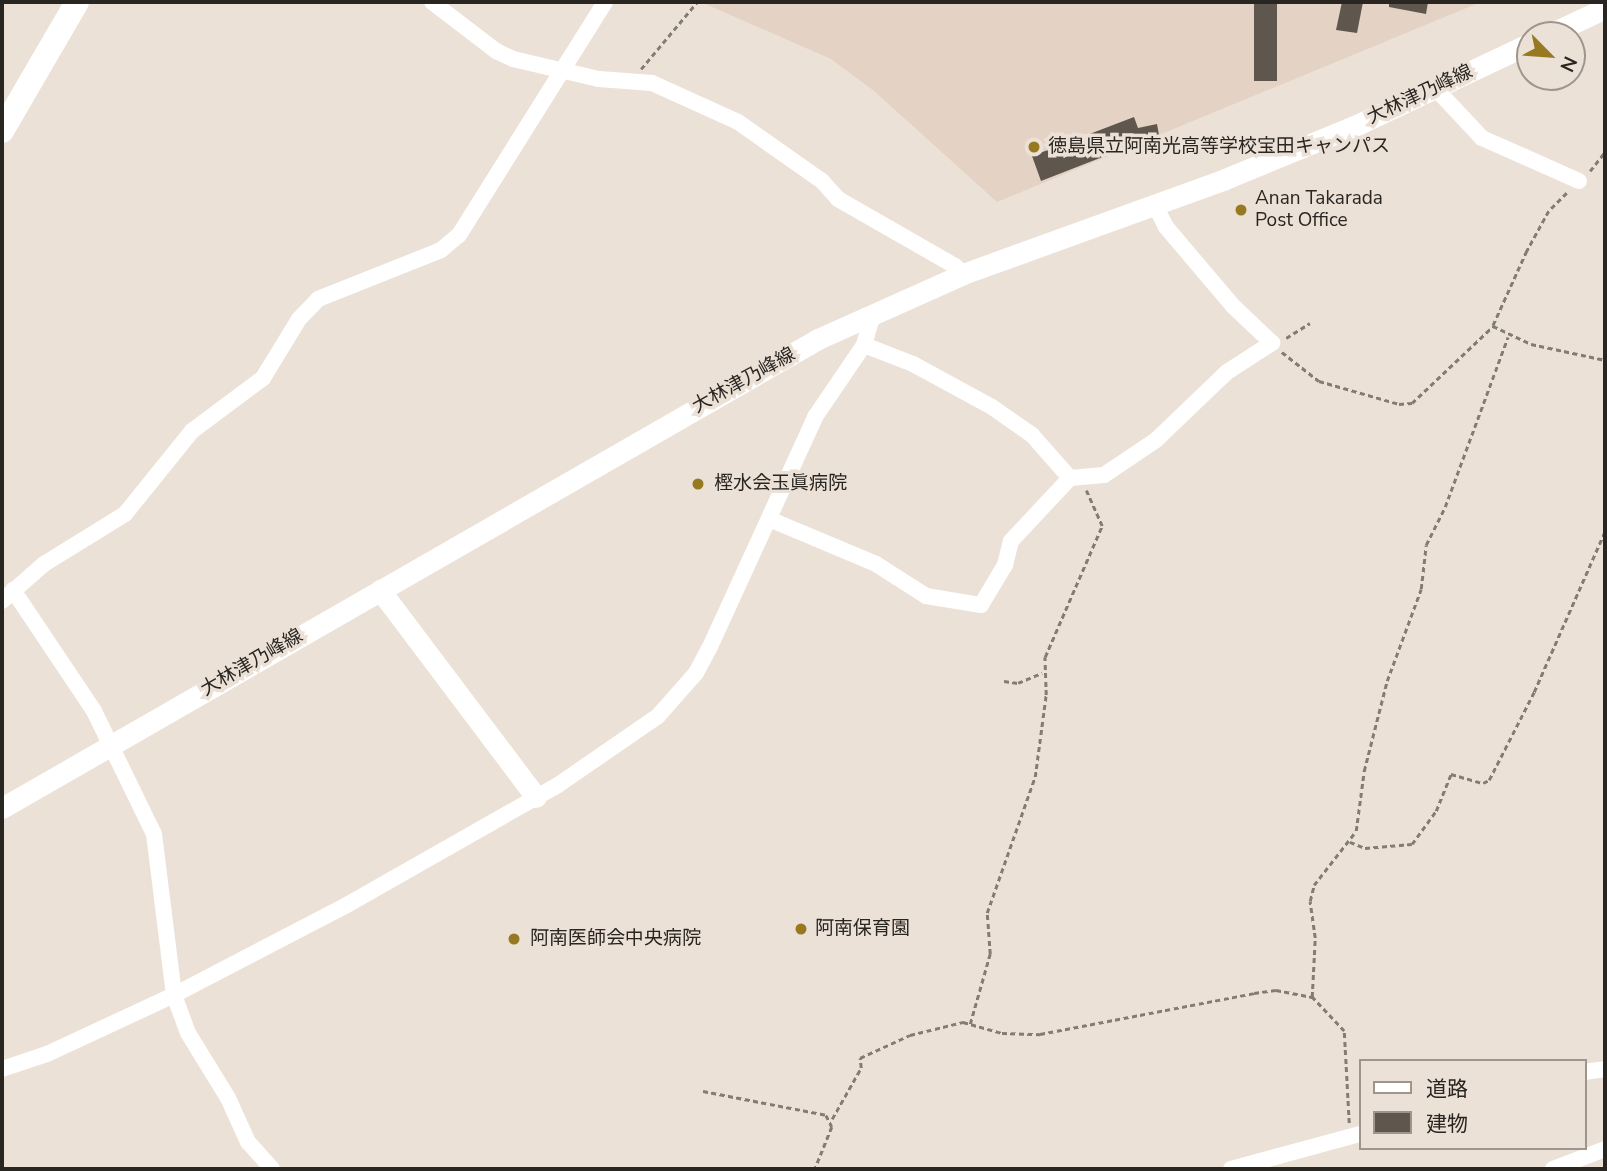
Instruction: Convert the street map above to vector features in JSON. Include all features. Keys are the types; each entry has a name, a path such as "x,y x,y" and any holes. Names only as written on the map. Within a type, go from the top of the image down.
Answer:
{"main road":[{"path":"2,131 77,2"},
{"path":"1578,21 1605,8"},
{"name":"大林津乃峰線","path":"2,808 751,376 873,313 962,275 1154,205 1359,124 1516,50"},
{"path":"380,590 536,797"}],"street":[{"path":"432,2 496,51 599,79 638,81 667,88 760,134 822,181 838,199 955,265 962,275"},
{"path":"272,1169 248,1142 228,1098 200,1057 174,995 154,834 94,711 8,595 44,564 125,514 192,431 262,378 290,331 318,299 441,250 459,235 565,70 605,2"},
{"path":"1435,88 1482,138 1579,181"},
{"path":"769,519 876,564 926,597 981,606 1005,565 1011,541 1065,488 1077,479 1104,475 1156,440 1227,372 1272,343 1233,306 1166,227 1154,205"},
{"path":"2,1069 47,1054 174,995 345,906 536,797 643,729 696,673 815,417 864,345 873,313"},
{"path":"864,345 913,365 992,407 1032,435 1077,479"},
{"path":"1586,1072 1605,1069"},
{"path":"1231,1169 1355,1135"},
{"path":"1553,1169 1605,1149"}],"path":[{"path":"638,81 640,69 697,2"},
{"path":"1272,343 1319,382 1399,404 1412,403 1439,381 1493,326 1549,211 1605,152"},
{"path":"1272,343 1298,334 1310,323"},
{"path":"1493,326 1508,337 1605,360"},
{"path":"1312,998 1314,885 1350,842 1387,681 1421,589 1426,545 1445,507 1508,337"},
{"path":"970,1024 990,954 987,913 1035,777 1046,695 1042,673 1057,624 1102,526 1077,479"},
{"path":"1350,842 1365,848 1412,844 1436,811 1451,774 1483,783 1489,780 1534,692 1605,531"},
{"path":"1004,681 1018,683 1042,673"},
{"path":"815,1169 832,1119 846,1100 860,1068 860,1058 911,1035 970,1024 1002,1033 1040,1034 1276,990 1312,998 1344,1031 1355,1135"},
{"path":"703,1091 832,1119"}],"shaded area":[{"name":"徳島県立阿南光高等学校宝田キャンパス","path":"1481,2 997,202 874,91 831,59 703,3"}],"building":[{"path":"1254,2 1277,2 1277,81 1254,81"},
{"path":"1342,2 1363,2 1357,33 1336,30"},
{"path":"1389,2 1428,2 1426,14 1389,7"},
{"path":"1134,117 1138,128 1157,124 1159,135 1041,181 1032,156"}],"place":[{"name":"徳島県立阿南光高等学校宝田キャンパス","path":"1034,147"},
{"name":"Anan Takarada Post Office","path":"1241,210"},
{"name":"樫水会玉眞病院","path":"698,484"},
{"name":"阿南保育園","path":"801,929"},
{"name":"阿南医師会中央病院","path":"514,939"}]}
